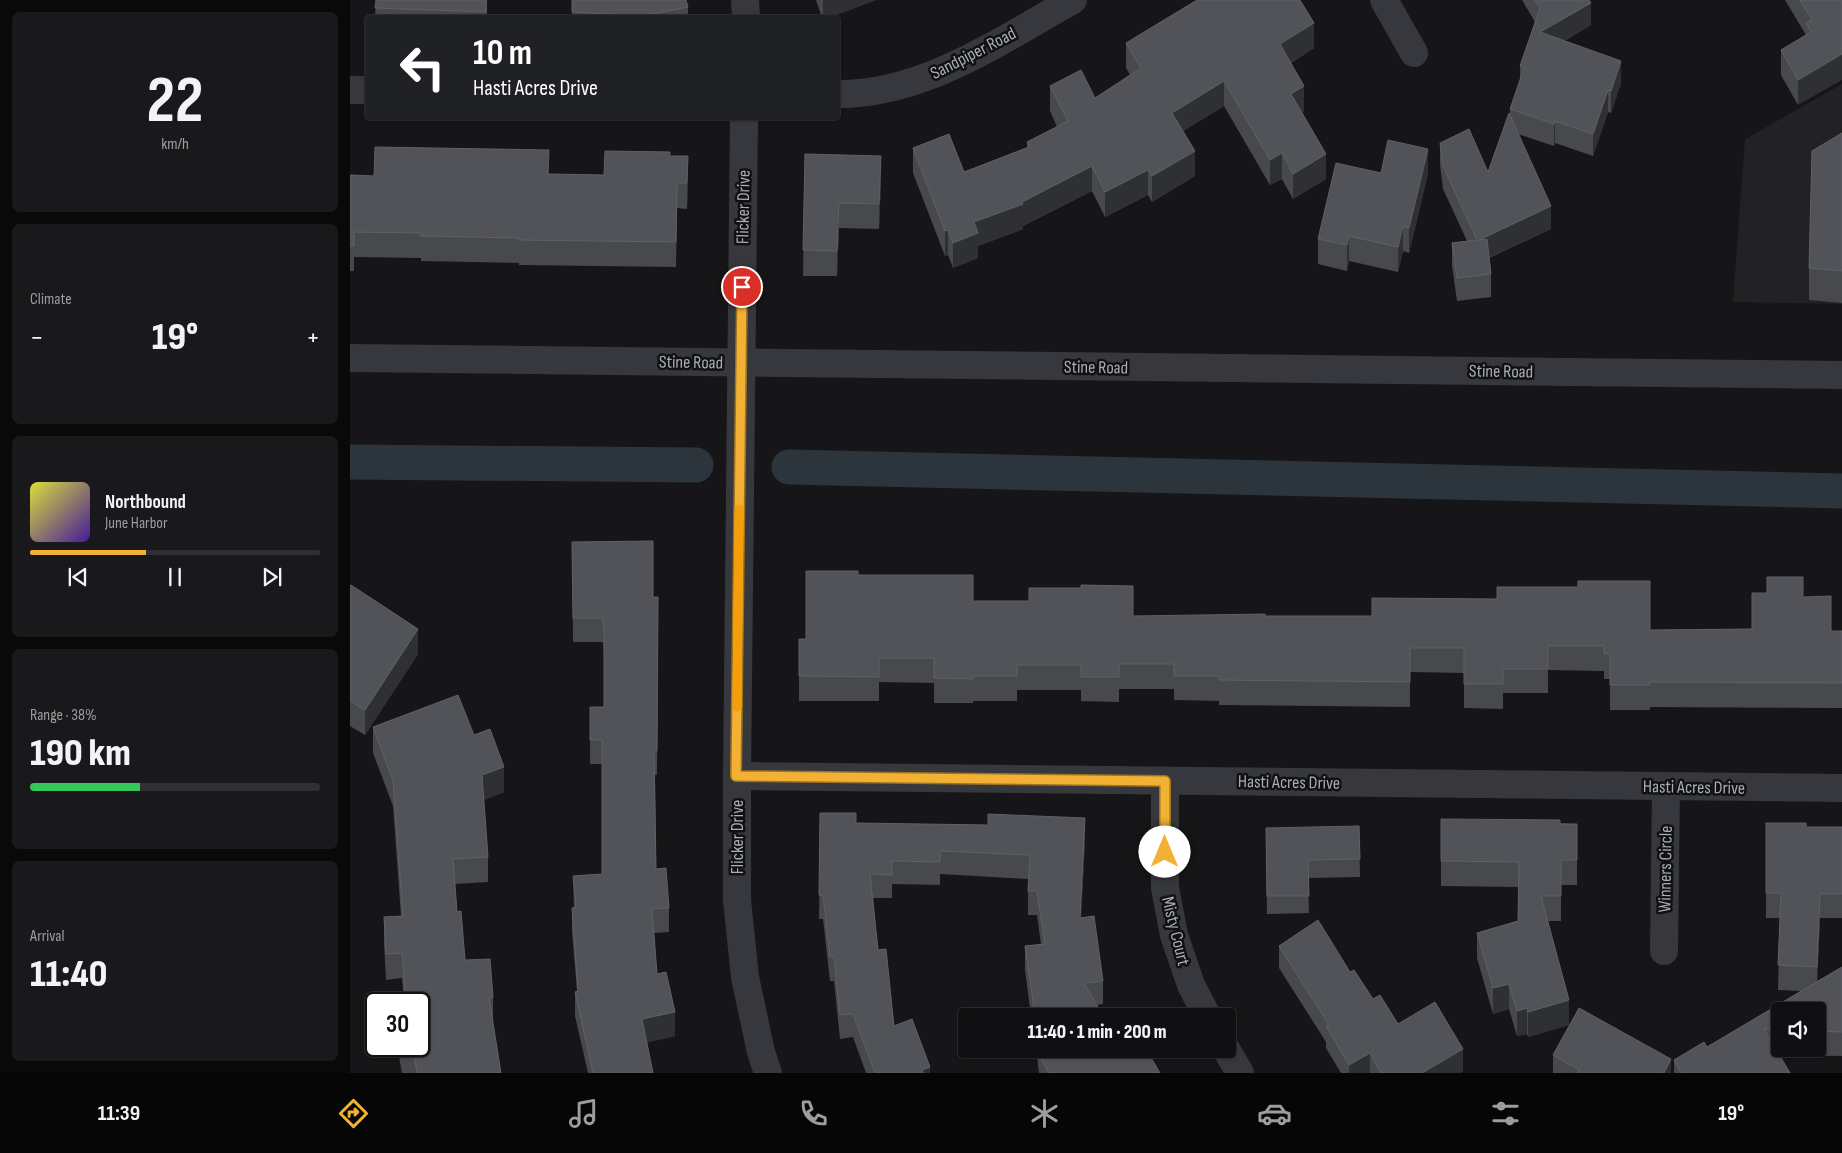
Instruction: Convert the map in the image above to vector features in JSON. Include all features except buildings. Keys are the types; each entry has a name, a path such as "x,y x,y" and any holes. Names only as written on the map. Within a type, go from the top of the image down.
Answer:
{"street":[{"path":"745,0 746,15"},
{"name":"Sandpiper Road","path":"840,94 854,94 906,85 956,66 1073,0"},
{"path":"1384,0 1414,53"},
{"path":"350,90 365,90"},
{"name":"Flicker Drive","path":"744,120 736,776 737,900 745,976 761,1052 768,1073"},
{"name":"Stine Road","path":"350,358 1842,375"},
{"name":"Hasti Acres Drive","path":"736,776 1842,788"},
{"name":"Misty Court","path":"1165,781 1165,888 1174,935 1191,985 1203,1008"},
{"name":"Winners Circle","path":"1664,951 1666,786"},
{"path":"1231,1058 1240,1073"}],"shaded area":[{"path":"1842,84 1842,304 1733,302 1745,139"}],"waterway":[{"path":"350,462 696,465"},
{"path":"789,467 1842,491"}],"slow traffic":[{"path":"737,707 739,509"}],"route":[{"path":"742,287 736,776 1165,781 1165,852"}]}
